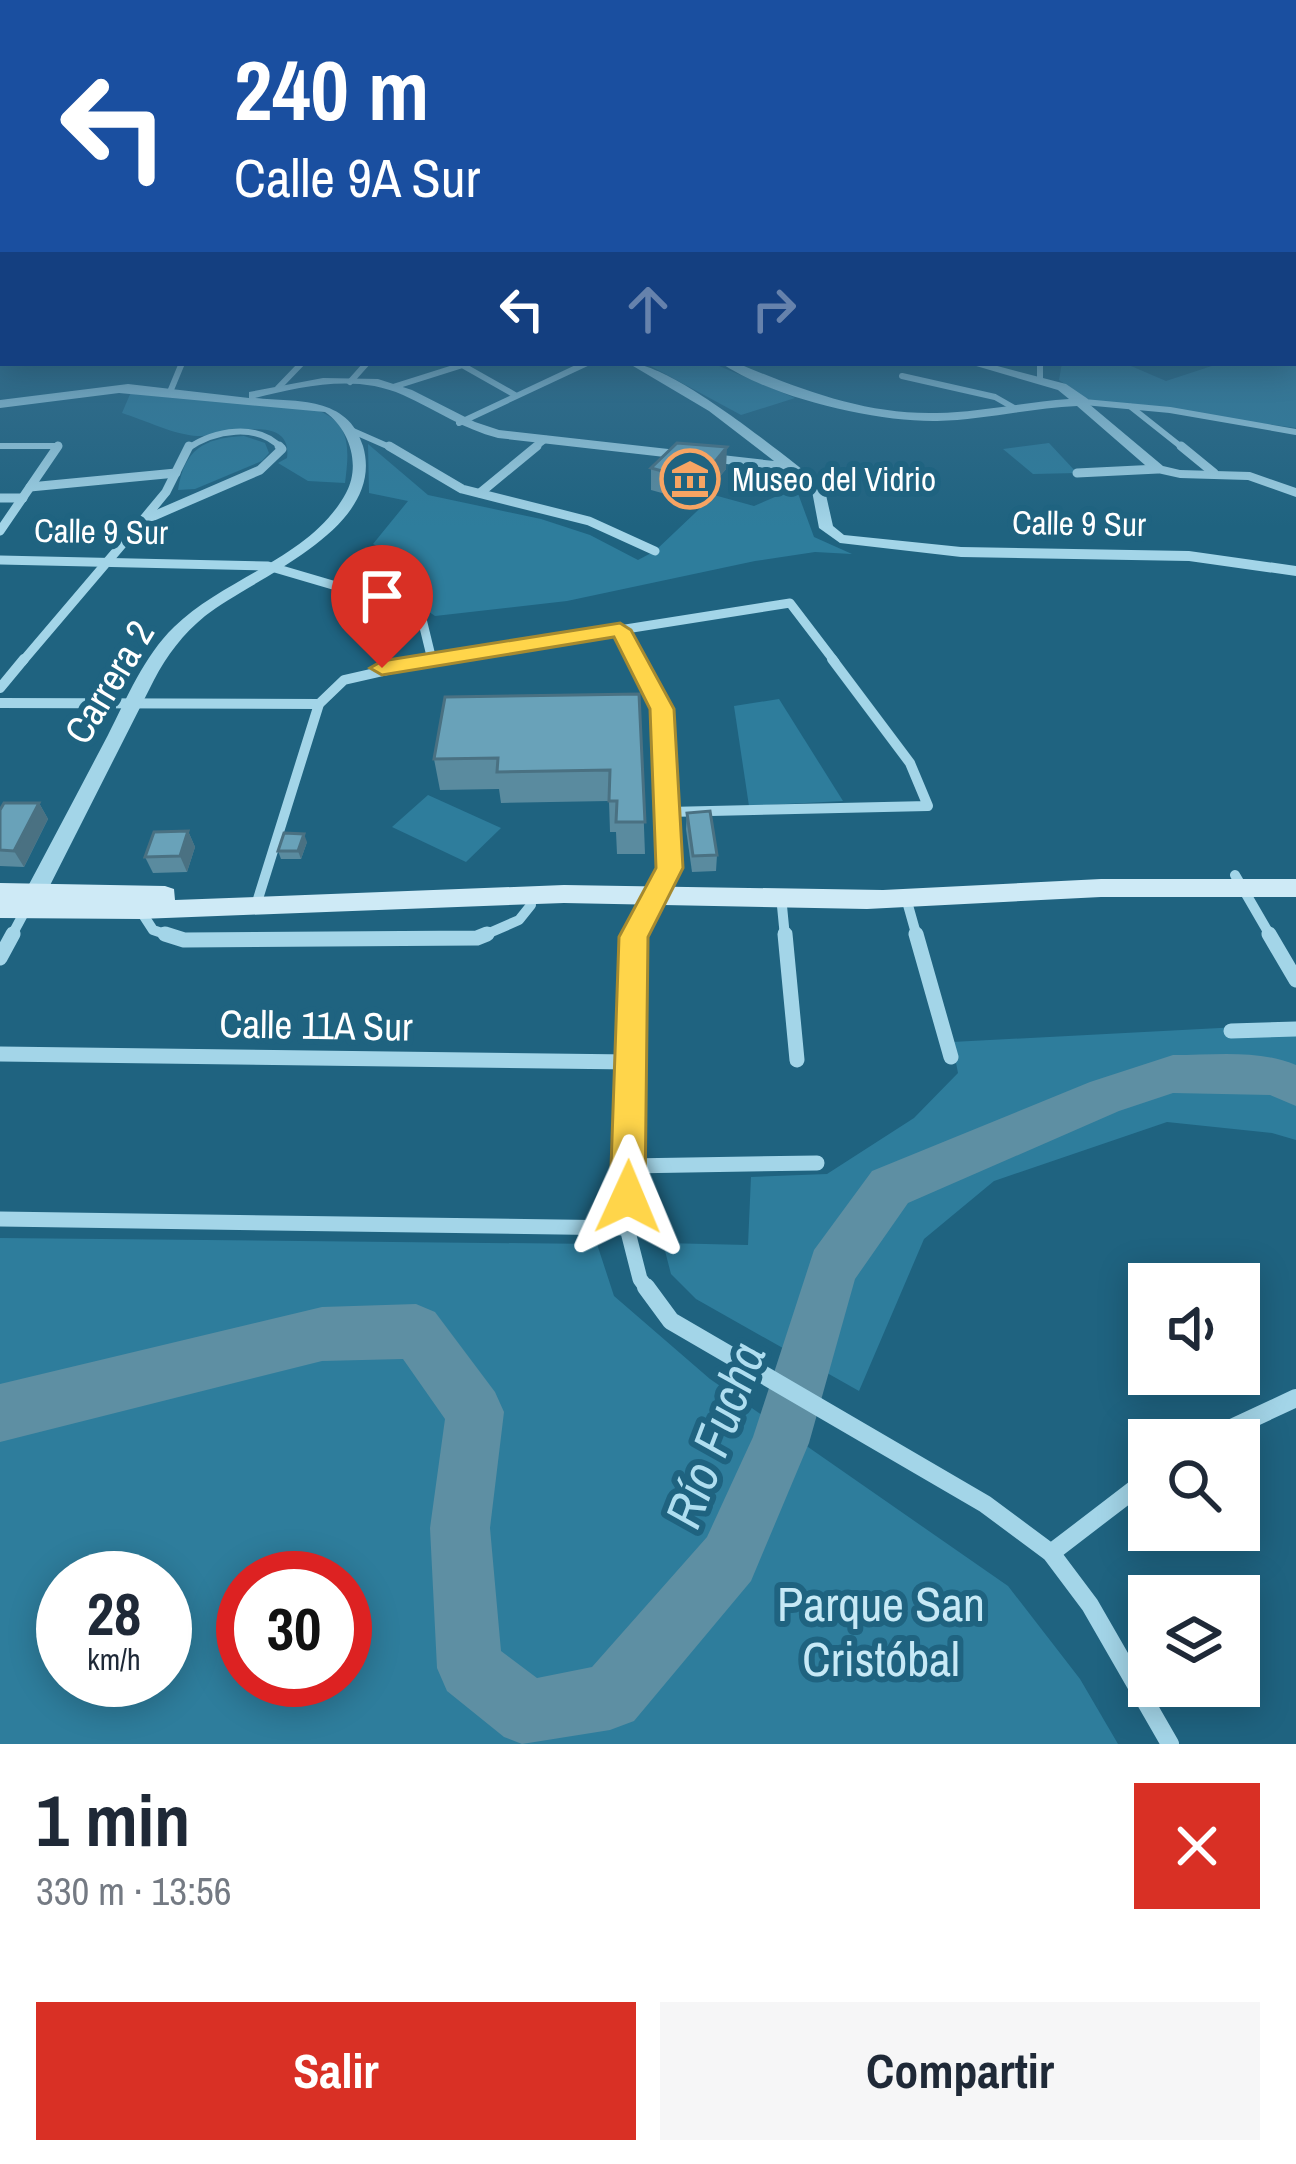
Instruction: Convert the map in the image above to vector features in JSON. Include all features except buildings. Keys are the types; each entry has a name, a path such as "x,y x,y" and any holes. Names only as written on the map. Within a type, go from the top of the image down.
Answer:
{"main road":[{"path":"476,900 532,905 655,901 782,906 1240,882 1296,873"},
{"path":"1240,882 1296,888"},
{"path":"0,892 21,903 140,910 257,902 894,899"},
{"path":"21,903 145,893 257,902"}],"street":[{"path":"171,389 181,366"},
{"path":"256,394 278,388 299,366"},
{"path":"350,382 364,366"},
{"path":"393,387 460,366"},
{"path":"469,366 515,395"},
{"path":"560,366 569,369"},
{"path":"459,423 578,366"},
{"path":"639,366 713,408 789,467"},
{"path":"735,366 794,391 887,415 938,417 1084,402 1296,432"},
{"path":"1001,366 1040,370 1084,402 1158,469"},
{"path":"902,376 995,397 1016,410"},
{"path":"234,392 350,382 393,387 459,423 546,439 789,467"},
{"path":"0,404 118,389 234,392 285,404"},
{"path":"234,392 328,409 352,431 376,438 440,479 479,494 589,521 655,551"},
{"path":"1128,405 1214,473"},
{"name":"Carrera 2","path":"0,958 21,903 178,632 224,592 324,527 353,494 358,478 352,431"},
{"path":"0,688 141,521 176,473 184,451 206,438 239,432 266,435 282,449 260,470 141,521"},
{"path":"479,494 546,439"},
{"path":"0,446 58,446 0,530"},
{"name":"Calle 9 Sur","path":"789,467 823,495 830,533 860,544 1189,556 1296,571"},
{"path":"1077,472 1158,469 1180,475 1250,476 1296,494"},
{"path":"30,487 176,473"},
{"path":"0,498 22,498"},
{"name":"Calle 9 Sur","path":"0,560 268,566 411,608 422,619 432,660"},
{"path":"257,902 319,704 344,680 432,660 790,603 910,763 928,806 668,812"},
{"path":"620,630 662,709 668,812 669,872 633,942 627,1228 632,1258 651,1300 671,1321 985,1504 1051,1553 1090,1605 1170,1744"},
{"path":"0,703 319,704"},
{"path":"1240,882 1296,980"},
{"path":"894,899 951,1057"},
{"path":"140,910 153,930 184,940 454,938 498,932 519,920 532,905"},
{"path":"782,906 796,1060"},
{"path":"1231,1031 1296,1029"},
{"name":"Calle 11A Sur","path":"0,1054 631,1062"},
{"path":"628,1166 817,1163"},
{"path":"0,1219 627,1228"},
{"path":"1245,1419 1296,1398"},
{"path":"1051,1553 1128,1494"}],"green space":[{"path":"651,366 719,366 795,398 741,415"},
{"path":"1061,366 1131,366 1166,381 1212,366 1296,366 1296,428 1088,400 1059,380"},
{"path":"131,392 319,411 343,431 345,483 308,481 278,463 287,458 286,443 268,430 189,435 122,413"},
{"path":"244,436 265,443 269,453 262,461 195,489 178,490 185,465 198,449"},
{"path":"1049,443 1077,473 1033,474 1003,449"},
{"path":"368,444 428,495 541,519 590,535 638,560 655,551 714,495 754,506 796,488 814,537 852,554 815,552 567,601 435,616 400,592 417,568 373,544 408,501 369,493"},
{"path":"779,699 843,801 749,806 734,706"},
{"path":"428,795 501,828 466,862 392,827"},
{"path":"1296,1024 1296,1140 1272,1133 1167,1122 994,1181 924,1239 859,1391 696,1299 671,1274 663,1243 748,1245 751,1177 827,1174 914,1118 958,1073 952,1042"},
{"name":"Parque San Cristóbal","path":"0,1238 597,1244 614,1296 710,1379 1008,1586 1080,1679 1118,1744 0,1744"}],"waterway":[{"name":"Río Fucha","path":"0,1413 322,1334 416,1331 475,1412 460,1528 470,1668 528,1713 610,1697 729,1559 780,1443 832,1268 890,1187 1106,1096 1173,1074 1275,1076 1296,1086"}],"place":[{"name":"Museo del Vidrio","path":"690,479"}],"route":[{"path":"382,668 620,630 652,683 662,709 670,868 660,895 634,937 628,1197"}]}
